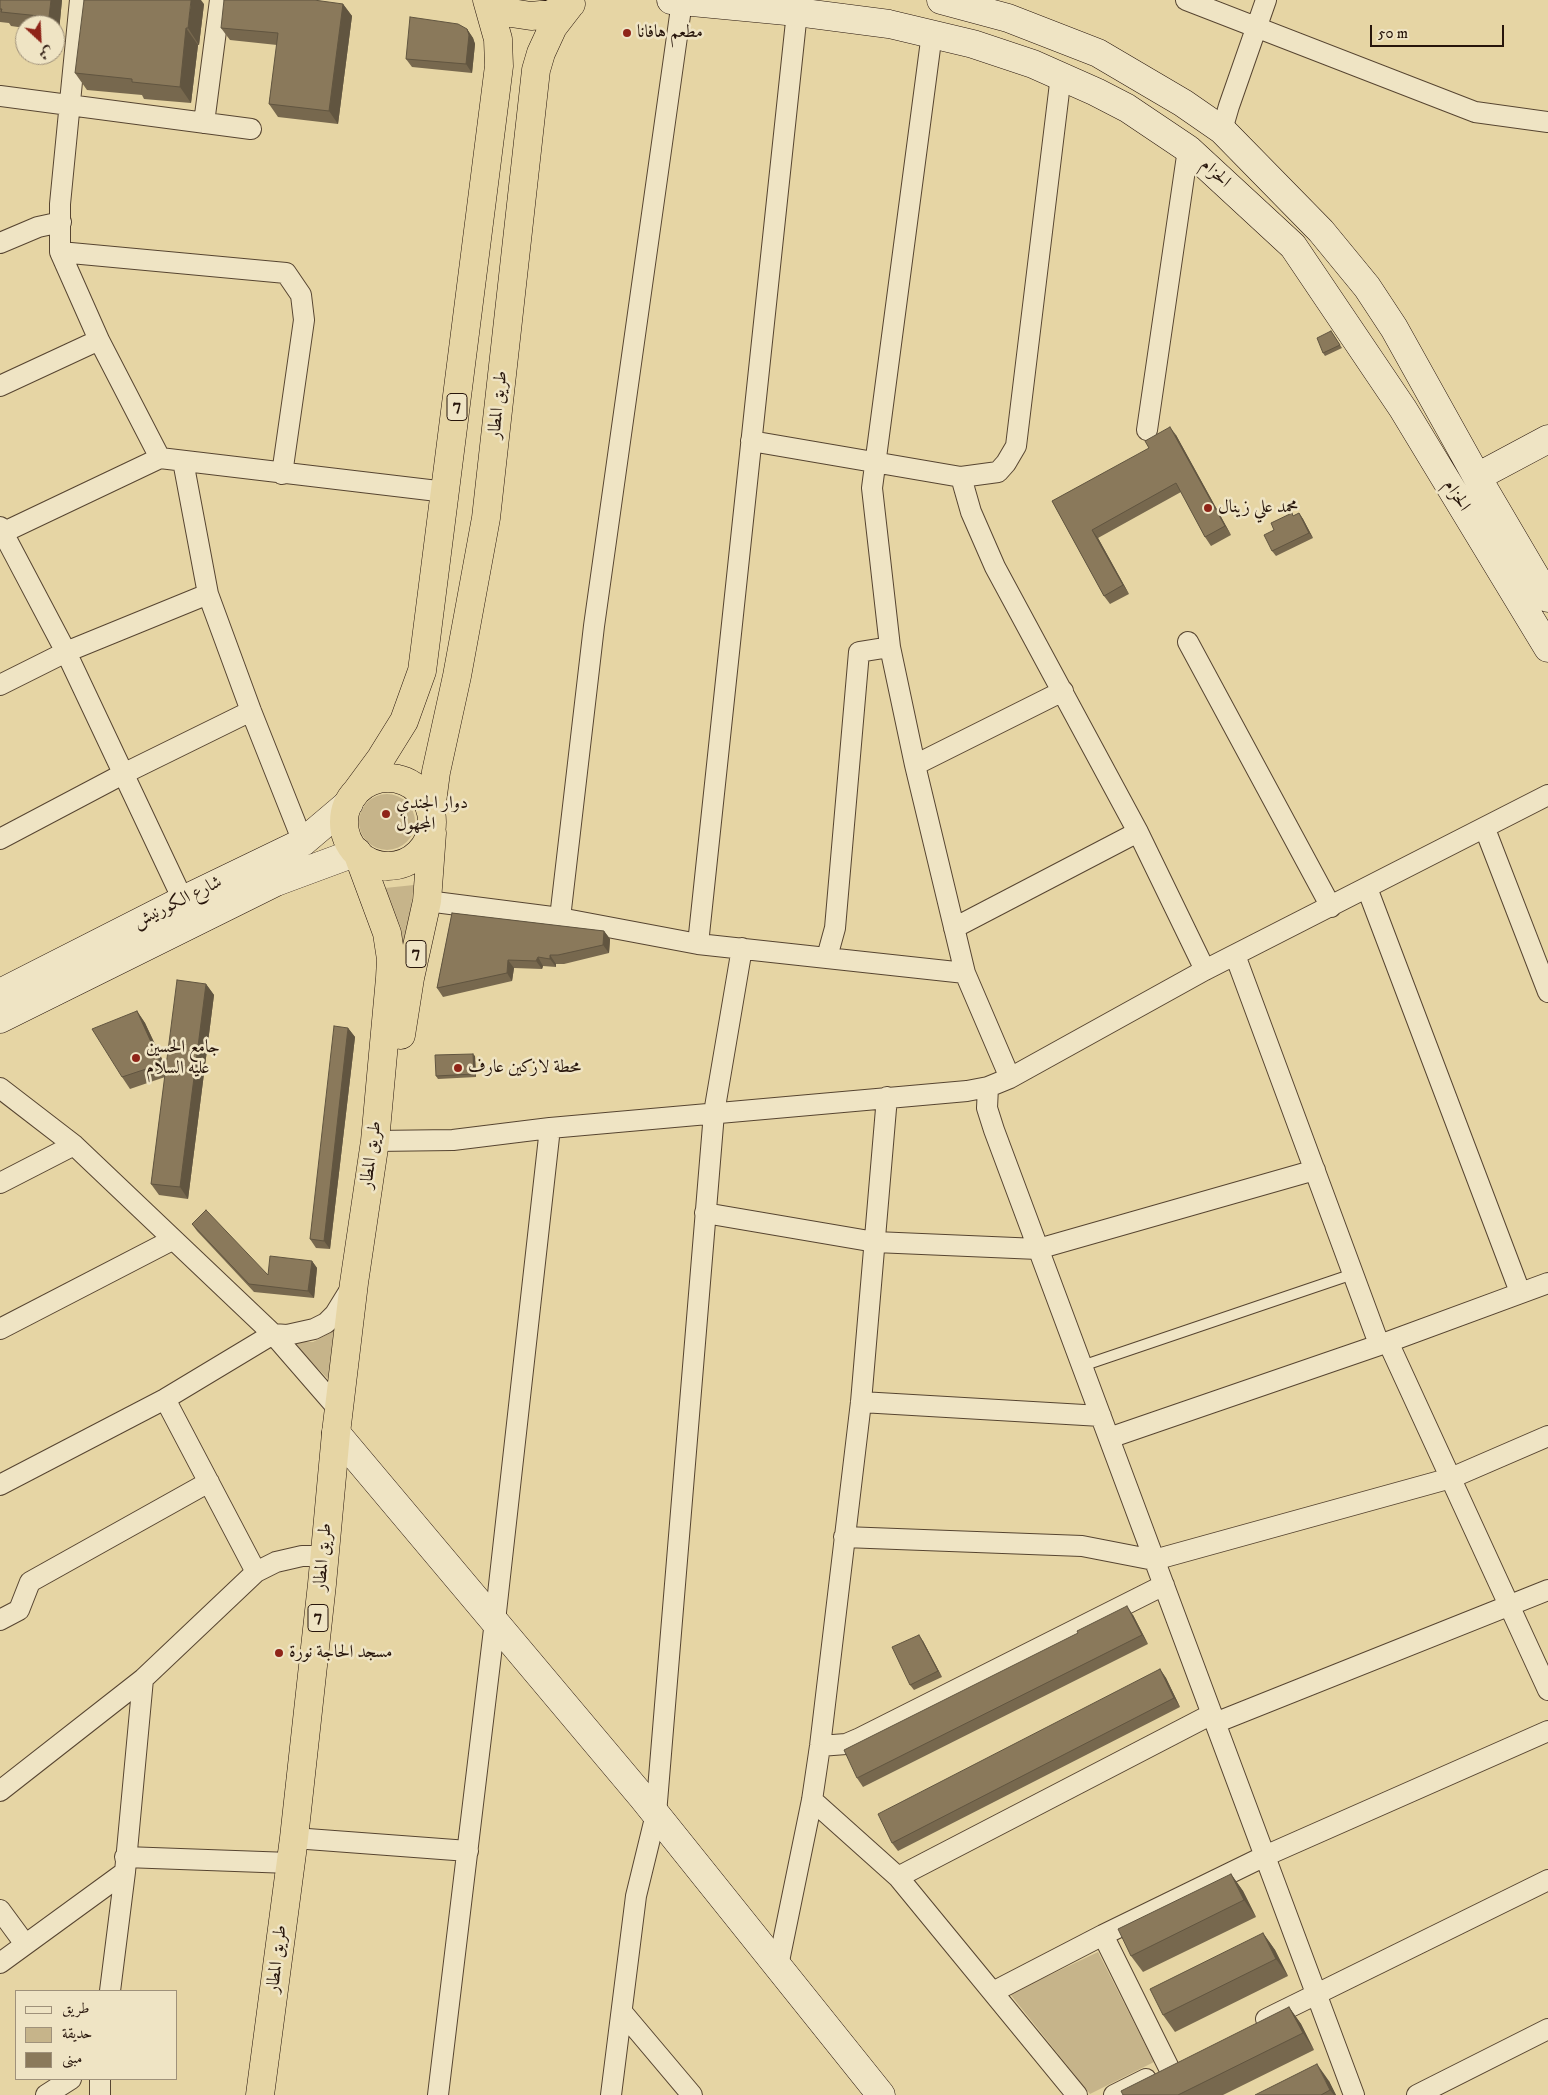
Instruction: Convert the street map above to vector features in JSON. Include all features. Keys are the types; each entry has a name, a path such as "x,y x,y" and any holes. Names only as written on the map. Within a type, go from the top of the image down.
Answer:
{"highway":[{"name":"7","path":"488,0 512,13 531,16 551,14 573,3"},
{"name":"7","path":"351,799 404,721 422,671 499,66 498,38 488,0"},
{"name":"طريق المطار","path":"381,1079 392,1071 397,1060 410,978 427,901 436,772 457,676 486,518 536,70 553,26 573,3"},
{"path":"393,778 405,781 417,788 425,798 432,816 430,835 416,856 392,865 379,864 367,860 357,852 349,841 345,829 345,815 351,799 362,787 373,780 393,778"},
{"name":"طريق المطار","path":"260,2095 292,1851 337,1422 354,1283 375,1141 391,959 390,946 382,915 357,852"}],"main road":[{"name":"الحزام","path":"941,0 1008,18 1098,53 1183,103 1222,130 1321,232 1367,287 1394,328 1477,477 1548,598"},
{"name":"الحزام","path":"677,1 797,12 890,24 932,33 1005,54 1061,75 1127,108 1188,149 1293,246 1403,410 1548,648"},
{"path":"1477,477 1548,439"},
{"name":"شارع الكورنيش","path":"0,993 183,900 303,842 351,799"},
{"name":"شارع الكورنيش","path":"0,1019 276,882 357,852"},
{"path":"337,1422 495,1621 656,1814 881,2095"}],"street":[{"path":"80,0 68,106 60,204 60,252 99,340 160,458"},
{"path":"204,123 220,0"},
{"path":"1186,0 1475,112 1548,122"},
{"path":"1222,130 1266,0"},
{"path":"560,918 594,626 677,1"},
{"path":"698,944 797,12"},
{"path":"932,33 872,488 890,647 915,765 965,973 1010,1078"},
{"path":"751,441 961,477 998,472 1016,446 1061,75"},
{"path":"0,96 251,129"},
{"path":"1147,430 1188,149"},
{"path":"0,243 38,226 61,222"},
{"path":"60,252 286,273 301,295 304,320 282,474"},
{"path":"0,386 99,340"},
{"path":"183,900 66,652 1,531 160,458 446,492"},
{"path":"183,461 208,594 251,711 303,842"},
{"path":"961,477 971,512 995,566 1138,832 1205,970"},
{"path":"0,684 66,652 208,594"},
{"path":"1188,642 1331,907"},
{"path":"827,958 835,928 859,652 890,647"},
{"path":"915,765 1063,691"},
{"path":"0,839 123,774 251,711"},
{"path":"375,1141 453,1140 550,1128 967,1091 988,1087 1010,1078 1205,970 1548,795"},
{"path":"1485,828 1548,992"},
{"path":"954,928 1138,832"},
{"path":"1367,888 1520,1292"},
{"path":"427,901 560,918 698,944 965,973"},
{"path":"611,2095 636,1896 656,1814 714,1113 742,948"},
{"path":"1235,955 1353,1274 1384,1343 1451,1478 1548,1690"},
{"path":"988,1087 987,1108 1038,1249 1354,2095"},
{"path":"0,1088 74,1145 273,1334 337,1422"},
{"path":"778,1966 812,1800 820,1746 861,1402 886,1098"},
{"path":"438,2095 495,1621 550,1128"},
{"path":"0,1183 74,1145"},
{"path":"705,1212 875,1242 1038,1249 1315,1170"},
{"path":"0,1329 172,1240"},
{"path":"0,1485 166,1399 273,1334 287,1335 306,1332 326,1322 334,1314 354,1283"},
{"path":"1109,1438 1384,1343 1548,1283"},
{"path":"166,1399 256,1572"},
{"path":"861,1402 1101,1416"},
{"path":"844,1537 1082,1546 1154,1560 1451,1478 1548,1436"},
{"path":"0,1620 19,1610 30,1582 209,1482"},
{"path":"0,1791 143,1679 256,1572 276,1562 302,1556 323,1556"},
{"path":"820,1746 846,1744 860,1738 1164,1585"},
{"path":"898,1878 1214,1719 1548,1590"},
{"path":"110,1990 125,1864 143,1679"},
{"path":"993,1992 1103,1935 1265,1856 1548,1731"},
{"path":"812,1800 898,1878 1077,2095"},
{"path":"0,1963 125,1864 292,1851 468,1852"},
{"path":"1247,2029 1548,1880"},
{"path":"0,1910 25,1944"},
{"path":"1103,1935 1177,2064 1114,2095"},
{"path":"622,2012 692,2095"},
{"path":"1417,2095 1548,2029"},
{"path":"46,2095 69,2080"},
{"path":"100,2080 100,2095"}],"lane":[{"path":"1082,1366 1353,1274"}],"green space":[{"path":"381,794 393,794 403,798 411,806 415,822 411,838 403,846 393,850 381,850 371,846 363,838 359,828 359,816 363,806 371,798"},
{"path":"414,885 404,955 401,928 385,888"},
{"path":"334,1331 329,1380 292,1342 313,1342"},
{"path":"1098,1952 1154,2062 1090,2094 1010,1994"}],"building":[{"path":"0,0 51,0 49,15 1,12 2,9 0,9"},
{"path":"84,0 191,0 180,87 132,82 132,79 75,73"},
{"path":"224,0 314,0 343,4 329,111 269,104 278,33 221,28"},
{"path":"410,17 458,24 467,29 469,35 466,64 406,59"},
{"path":"1331,331 1340,345 1323,353 1317,338"},
{"path":"1170,427 1225,526 1205,537 1176,483 1092,530 1123,585 1104,596 1052,501 1149,448 1145,441"},
{"path":"1292,513 1293,516 1299,513 1309,533 1272,551 1264,535 1274,530 1271,523"},
{"path":"452,913 604,931 603,945 550,955 550,959 538,957 536,961 508,960 507,973 437,988"},
{"path":"177,980 206,984 180,1187 151,1184"},
{"name":"جامع الحسين عليه السلام","path":"137,1011 161,1064 122,1077 92,1029"},
{"path":"334,1026 348,1028 324,1241 310,1239"},
{"path":"473,1054 474,1074 436,1076 435,1055"},
{"path":"206,1210 268,1275 270,1256 312,1261 308,1291 249,1284 192,1224"},
{"path":"1127,1606 1142,1635 857,1778 844,1750 1078,1633 1077,1631"},
{"path":"919,1635 938,1671 910,1685 892,1647"},
{"path":"1160,1669 1174,1698 892,1843 878,1814"},
{"path":"1231,1874 1244,1900 1131,1956 1118,1929"},
{"path":"1263,1933 1276,1959 1163,2015 1150,1989"},
{"path":"1289,2007 1303,2033 1178,2095 1123,2095 1121,2091"},
{"path":"1317,2064 1330,2090 1321,2095 1255,2095"}],"place":[{"name":"مطعم هافانا","path":"627,33"},
{"name":"محمد علي زينال","path":"1208,508"},
{"name":"دوار الجندي المجهول","path":"386,814"},
{"name":"جامع الحسين عليه السلام","path":"136,1058"},
{"name":"محطة لازكين عارف","path":"458,1068"},
{"name":"مسجد الحاجة نورة","path":"279,1653"}]}
